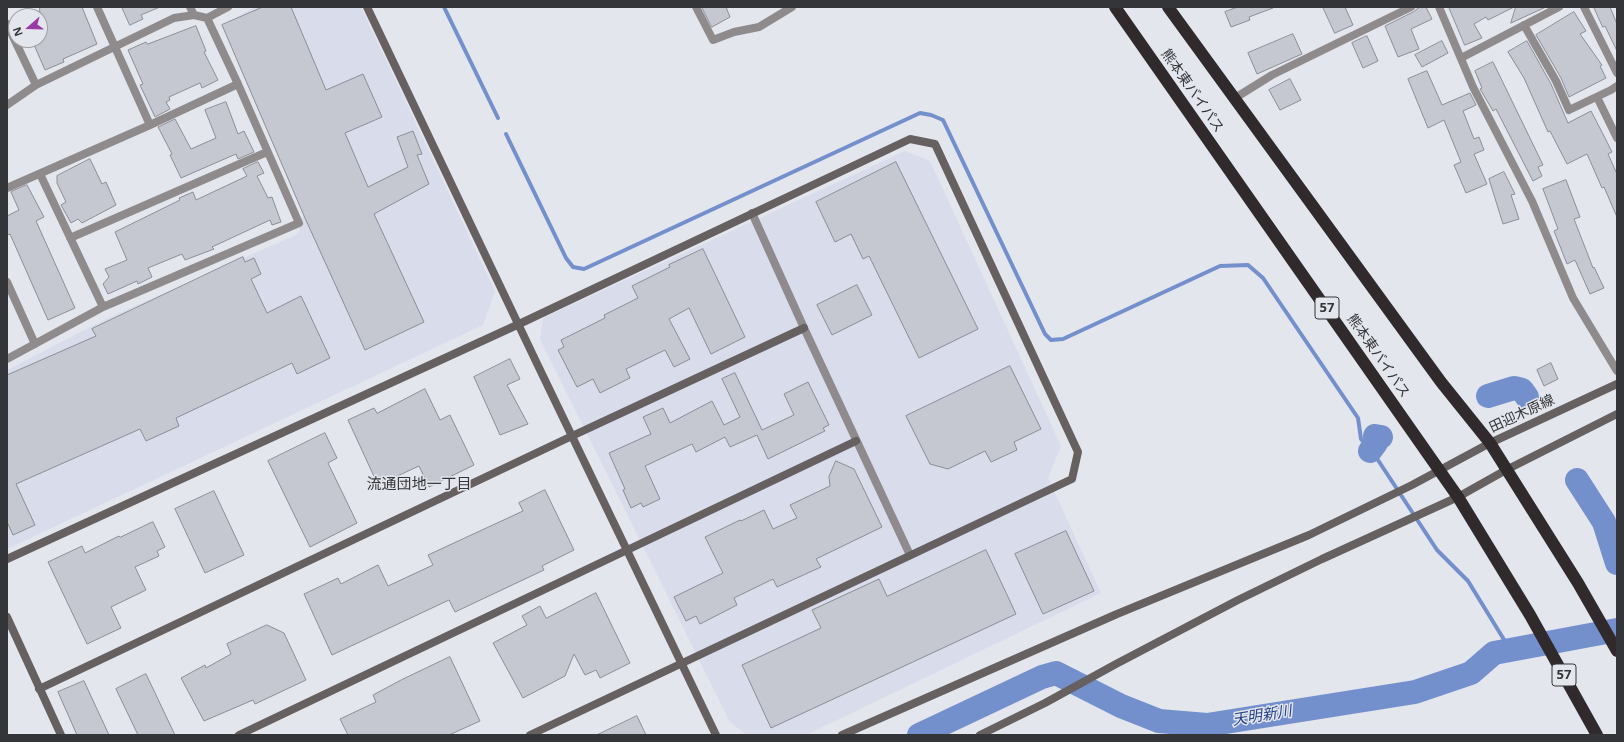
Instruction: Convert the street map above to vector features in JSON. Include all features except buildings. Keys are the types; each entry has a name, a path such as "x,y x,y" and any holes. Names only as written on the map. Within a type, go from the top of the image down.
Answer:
{"highway":[{"name":"熊本東バイパス","path":"1115,7 1458,496 1530,615 1597,735"},
{"path":"1168,7 1441,382 1490,444 1578,583 1617,651"}],"street":[{"path":"97,7 150,125"},
{"path":"190,7 194,15"},
{"path":"7,105 36,85 174,18 194,15 207,18 228,7"},
{"path":"367,7 517,325 716,735"},
{"path":"696,7 713,40 734,32 759,27 792,7"},
{"path":"1235,98 1272,75 1411,7"},
{"path":"1440,7 1473,88 1532,201 1573,298 1617,371"},
{"path":"1461,58 1559,7"},
{"path":"1584,7 1617,73"},
{"path":"7,359 103,307 299,223 238,84 207,18"},
{"path":"7,24 36,85"},
{"path":"1524,25 1556,81 1569,110 1617,86"},
{"path":"7,188 150,125 238,84"},
{"path":"1597,96 1617,138"},
{"path":"7,560 517,325 910,139 935,144 1078,452 1072,479 530,735"},
{"path":"70,238 267,152"},
{"path":"40,174 103,307"},
{"path":"752,213 856,441 910,555"},
{"path":"7,282 35,344"},
{"path":"39,689 572,436 804,328"},
{"name":"田迎木原線","path":"842,735 1117,614 1309,535 1412,485 1490,444 1617,384"},
{"path":"980,735 1045,703 1238,600 1322,559 1428,511 1617,414"},
{"path":"239,735 856,441"},
{"path":"7,617 39,689 62,735"}],"shaded area":[{"path":"255,7 361,7 495,291 483,325 7,549 7,370 106,319 298,234 304,212 300,206 222,25"},
{"path":"905,151 930,161 1061,446 1048,478 1101,593 806,735 747,735 730,722 540,339 543,318"}],"waterway":[{"path":"444,7 498,118"},
{"path":"506,134 566,258 573,267 584,269 920,113 931,115 943,120 1045,334 1051,340 1063,339 1220,266 1248,265 1263,278 1358,418 1361,439 1376,457 1437,550 1468,581 1511,651"},
{"path":"1488,396 1514,388 1522,390 1527,397"},
{"path":"1370,451 1376,443 1375,436 1381,437"},
{"path":"1577,480 1604,522 1617,563"},
{"name":"天明新川","path":"919,735 1042,677 1056,673 1121,706 1159,721 1207,725 1415,692 1471,673 1494,653 1617,630"}],"district":[{"name":"流通団地一丁目","path":"419,485"}]}
